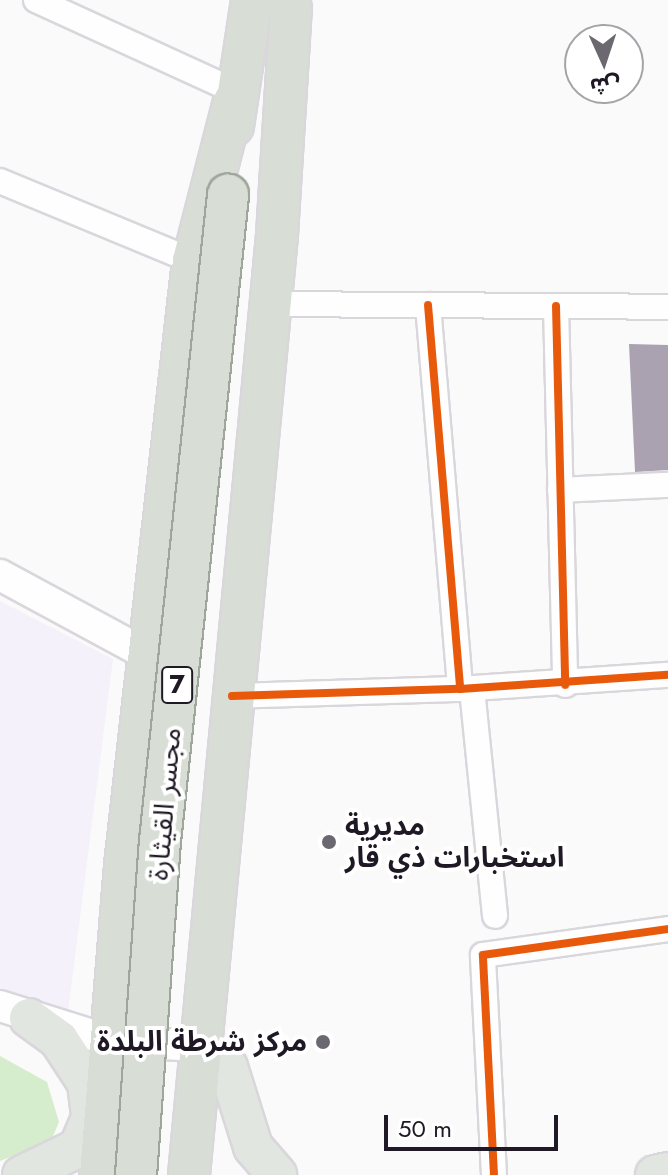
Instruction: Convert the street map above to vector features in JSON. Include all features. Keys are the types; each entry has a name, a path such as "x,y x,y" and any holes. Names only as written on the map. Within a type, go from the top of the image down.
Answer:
{"highway":[{"name":"7","path":"242,196 234,96 252,0"},
{"name":"7","path":"242,196 291,4"},
{"path":"189,1175 197,1046 268,304 291,4"},
{"path":"89,1162 106,1105 148,655 193,261 234,96"},
{"name":"مجسر القيثارة","path":"136,1175 160,841 242,196"},
{"name":"مجسر القيثارة","path":"163,1175 242,196"}],"main road":[{"path":"14,1012 59,1040 87,1083 91,1118 89,1162 22,1175"},
{"path":"197,1046 228,1067 253,1147 277,1175"},
{"path":"655,1175 668,1172"}],"street":[{"path":"36,0 234,96"},
{"path":"0,181 193,261"},
{"path":"268,304 668,307"},
{"path":"428,305 466,689 495,916"},
{"path":"556,306 565,685"},
{"path":"560,490 668,485"},
{"path":"0,575 148,655"},
{"path":"232,696 565,685 668,675"},
{"path":"494,1175 483,955 668,929"},
{"path":"14,1012 111,1041 197,1046"}],"shaded area":[{"path":"0,601 113,659 67,1020 0,996"}],"green space":[{"path":"0,1056 47,1082 59,1122 51,1141 0,1161"}],"building":[{"path":"629,344 668,345 668,470 635,472"}],"cycle path":[{"path":"428,305 460,689 668,675"},
{"path":"556,306 565,685"},
{"path":"232,696 460,689"},
{"path":"494,1175 483,955 668,929"}],"place":[{"name":"مديرية استخبارات ذي قار","path":"329,842"},
{"name":"مركز شرطة البلدة","path":"323,1042"}]}
